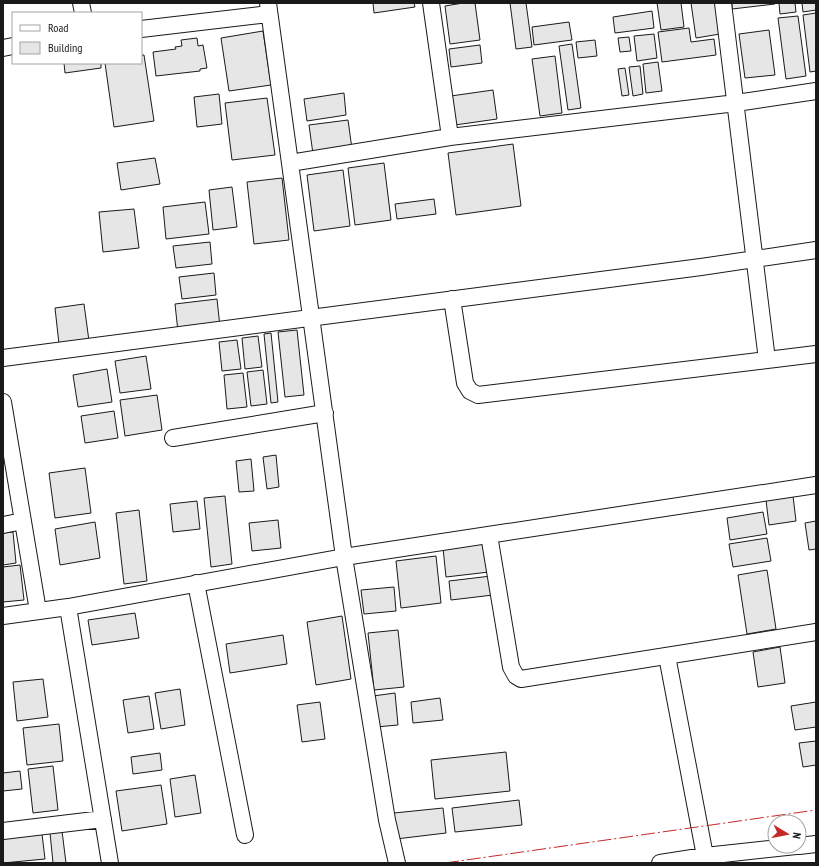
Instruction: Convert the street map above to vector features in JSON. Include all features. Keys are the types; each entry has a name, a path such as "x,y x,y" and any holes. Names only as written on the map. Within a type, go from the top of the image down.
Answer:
{"street":[{"path":"431,3 450,137"},
{"path":"723,3 767,360"},
{"path":"142,29 268,8 312,317 344,557 387,820 397,863"},
{"path":"290,163 450,137 736,103 816,91"},
{"path":"3,358 701,267 816,250"},
{"path":"452,299 465,384 470,391 478,395 816,354"},
{"path":"3,402 38,611"},
{"path":"173,438 325,413"},
{"path":"3,616 68,607 344,557 816,485"},
{"path":"3,524 23,521"},
{"path":"488,535 511,667 516,676 521,680 816,632"},
{"path":"196,583 245,835"},
{"path":"68,607 110,863"},
{"path":"667,656 705,856"},
{"path":"3,831 103,819"},
{"path":"660,863 705,856 767,849"}],"building":[{"path":"373,3 414,3 415,7 374,13"},
{"path":"475,3 480,40 450,44 445,6"},
{"path":"510,3 526,3 532,47 516,49"},
{"path":"657,3 681,3 684,27 661,30"},
{"path":"691,3 715,3 720,34 696,38"},
{"path":"732,3 775,3 775,4 732,9"},
{"path":"779,3 795,3 796,12 780,14"},
{"path":"802,3 816,3 816,10 803,12"},
{"path":"652,11 654,28 615,33 613,17"},
{"path":"816,13 816,71 810,72 803,15"},
{"path":"798,16 806,76 786,79 778,18"},
{"path":"569,22 572,40 534,45 532,27"},
{"path":"689,28 691,42 714,39 716,55 662,62 658,32"},
{"path":"769,30 775,75 745,78 739,34"},
{"path":"263,31 271,85 229,91 221,38"},
{"path":"654,34 657,58 637,61 634,36"},
{"path":"629,37 631,51 620,52 618,38"},
{"path":"197,38 198,46 203,45 207,68 200,69 200,71 156,76 153,52 176,49 175,47 182,46 181,40"},
{"path":"595,40 597,56 578,58 576,42"},
{"path":"572,44 581,108 568,110 559,46"},
{"path":"480,45 482,63 451,67 449,49"},
{"path":"142,55 144,55 154,121 114,127 105,64 142,64"},
{"path":"555,56 562,113 540,116 532,59"},
{"path":"658,62 662,91 646,93 643,64"},
{"path":"64,64 101,64 101,68 65,73"},
{"path":"640,66 643,94 633,96 629,67"},
{"path":"625,68 629,95 622,96 618,69"},
{"path":"493,90 497,119 455,125 451,96"},
{"path":"344,93 346,115 307,121 304,99"},
{"path":"219,94 222,124 197,127 194,97"},
{"path":"267,98 275,155 232,160 225,103"},
{"path":"348,120 352,149 313,154 309,125"},
{"path":"513,144 521,206 456,215 448,153"},
{"path":"155,158 160,184 121,190 117,163"},
{"path":"384,163 391,220 355,225 348,168"},
{"path":"343,170 350,226 314,231 307,175"},
{"path":"282,178 289,240 254,244 247,182"},
{"path":"232,187 237,227 213,230 209,190"},
{"path":"434,199 436,214 397,219 395,204"},
{"path":"205,202 209,234 166,239 163,207"},
{"path":"134,209 139,248 103,252 99,212"},
{"path":"210,242 212,264 176,268 173,246"},
{"path":"214,273 216,295 182,299 179,277"},
{"path":"217,299 220,327 178,332 175,304"},
{"path":"84,304 89,341 59,344 55,308"},
{"path":"297,330 304,395 285,397 278,332"},
{"path":"271,333 278,402 271,403 264,334"},
{"path":"258,336 262,367 245,369 242,338"},
{"path":"237,340 241,369 222,371 219,342"},
{"path":"146,356 151,389 120,393 115,361"},
{"path":"107,369 112,402 78,407 73,375"},
{"path":"263,370 267,404 251,406 247,372"},
{"path":"243,373 247,407 227,409 224,375"},
{"path":"157,395 162,430 125,436 120,400"},
{"path":"114,411 118,438 85,443 81,416"},
{"path":"276,455 279,487 267,489 263,457"},
{"path":"251,459 254,491 239,492 236,461"},
{"path":"85,468 91,513 55,518 49,473"},
{"path":"225,496 232,564 211,567 204,498"},
{"path":"793,496 796,521 769,525 766,500"},
{"path":"197,501 200,529 173,532 170,504"},
{"path":"139,510 147,581 124,584 116,513"},
{"path":"763,512 767,534 730,540 727,518"},
{"path":"278,520 281,548 252,551 249,523"},
{"path":"816,521 816,549 809,550 805,523"},
{"path":"95,522 100,558 60,565 55,529"},
{"path":"13,532 16,563 3,565 3,533"},
{"path":"767,538 771,561 733,567 729,544"},
{"path":"486,543 489,572 446,577 443,548"},
{"path":"436,556 441,603 401,608 396,561"},
{"path":"20,565 24,600 3,602 3,567"},
{"path":"767,570 776,629 747,634 738,575"},
{"path":"491,576 493,595 451,600 449,581"},
{"path":"394,587 396,611 364,614 361,590"},
{"path":"135,613 139,638 92,645 88,620"},
{"path":"342,616 351,679 316,685 307,622"},
{"path":"398,630 404,687 374,690 368,633"},
{"path":"283,635 287,664 230,673 226,644"},
{"path":"780,647 785,683 758,687 753,652"},
{"path":"43,679 48,717 17,721 13,682"},
{"path":"180,689 185,725 161,729 155,693"},
{"path":"395,693 398,725 376,727 373,696"},
{"path":"149,696 154,729 128,733 123,700"},
{"path":"440,698 443,720 413,723 411,702"},
{"path":"320,702 325,739 302,742 297,705"},
{"path":"816,702 816,727 795,730 791,706"},
{"path":"59,724 63,761 27,765 23,728"},
{"path":"816,741 816,765 803,767 799,743"},
{"path":"506,752 510,791 435,799 431,760"},
{"path":"160,753 162,770 133,774 131,757"},
{"path":"53,766 58,810 33,813 28,769"},
{"path":"20,771 22,789 3,791 3,773"},
{"path":"195,775 201,813 175,817 170,779"},
{"path":"161,785 167,824 122,831 116,791"},
{"path":"519,800 522,825 455,832 452,808"},
{"path":"443,808 446,833 396,839 394,813"},
{"path":"62,831 66,863 53,863 50,833"},
{"path":"42,834 45,859 3,863 3,838"}],"power":[{"path":"445,863 816,810"}]}
